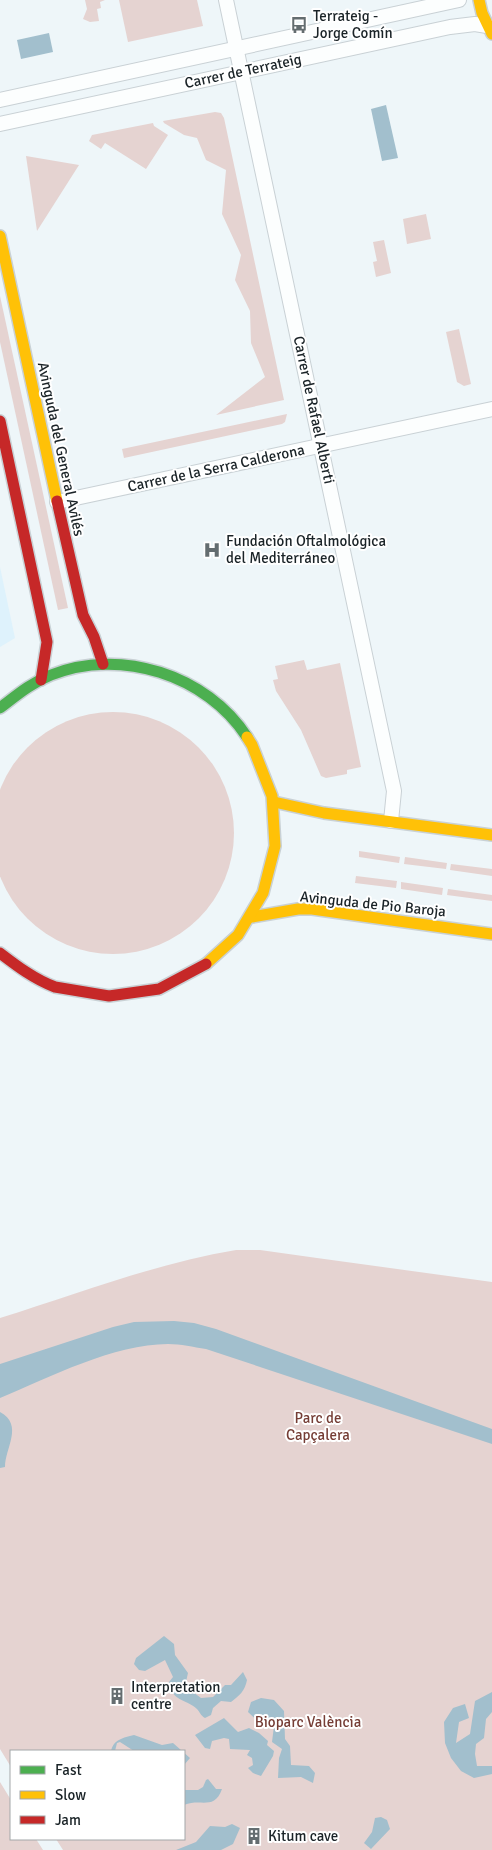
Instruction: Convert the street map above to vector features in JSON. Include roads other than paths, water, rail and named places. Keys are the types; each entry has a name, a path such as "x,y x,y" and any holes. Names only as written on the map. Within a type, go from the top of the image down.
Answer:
{"main road":[{"path":"480,0 482,13 491,32"},
{"name":"Avinguda del General Avilés","path":"0,236 57,502 84,615 94,636 103,664"},
{"path":"0,421 47,642 46,659 40,680"},
{"path":"0,708 22,690 40,680 71,669 103,664 127,665 150,669 180,680 195,687 214,701 232,717 247,736 265,772 274,802 276,828 274,856 268,884 252,918 237,938 219,956 199,971 168,986 128,996 103,997 78,994 53,987 30,976 0,953"},
{"path":"0,692 7,693 22,690"},
{"path":"274,802 324,813 492,835"},
{"name":"Avinguda de Pio Baroja","path":"252,918 298,909 312,909 492,934"}],"street":[{"name":"Carrer de Rafael Alberti","path":"226,0 322,445 394,792 390,821"},
{"name":"Carrer de Terrateig","path":"0,100 459,0"},
{"name":"Carrer de Terrateig","path":"0,124 450,27 475,24 491,32"},
{"name":"Carrer de la Serra Calderona","path":"57,502 492,409"},
{"path":"0,491 14,488"}],"place":[{"name":"Terrateig - Jorge Comín","path":"299,25"},
{"name":"Fundación Oftalmológica del Mediterráneo","path":"212,550"},
{"name":"Interpretation centre","path":"117,1696"},
{"name":"Kitum cave","path":"254,1836"}],"park label":[{"name":"Parc de Capçalera","path":"318,1426"},
{"name":"Bioparc València","path":"308,1722"}]}
